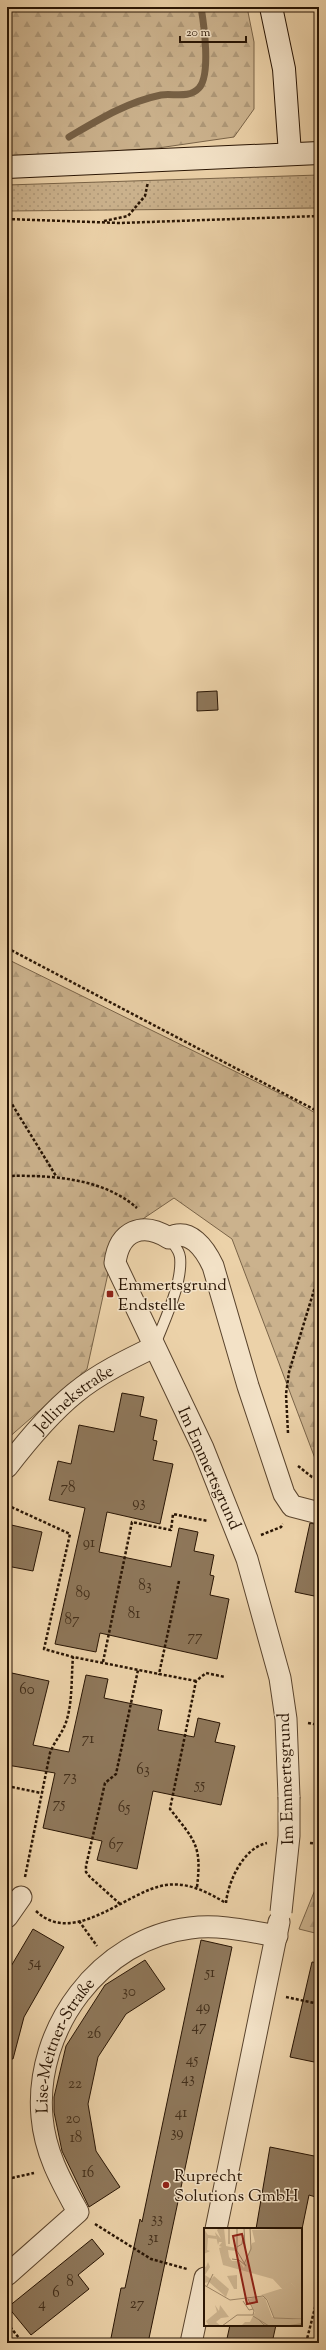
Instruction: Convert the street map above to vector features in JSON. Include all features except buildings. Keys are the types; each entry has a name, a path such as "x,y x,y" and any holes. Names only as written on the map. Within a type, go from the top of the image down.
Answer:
{"main road":[{"path":"271,7 284,69 290,154"},
{"path":"7,166 153,162 319,153"}],"street":[{"path":"150,1229 169,1238 174,1235 185,1235 196,1241 206,1253 213,1266 246,1379 284,1494 292,1506 319,1513"},
{"name":"Im Emmertsgrund","path":"150,1229 136,1231 123,1238 116,1250 115,1263 203,1448 236,1526 260,1602 280,1678 286,1719 289,1836 281,1912 216,2228"},
{"name":"Jellinekstraße","path":"7,1467 30,1438 75,1392 119,1364 154,1347"},
{"path":"7,1917 21,1897"},
{"name":"Lise-Meitner-Straße","path":"78,2212 54,2169 46,2142 41,2110 42,2076 48,2052 61,2019 80,1993 109,1963 144,1942 168,1932 190,1928 234,1928 277,1936"},
{"path":"7,2275 78,2212"},
{"path":"191,2343 197,2274"}],"lane":[{"path":"154,1347 172,1299 180,1265 176,1248 169,1238"}],"path":[{"path":"99,222 128,216 145,196 153,162"},
{"path":"7,219 99,222 319,216"},
{"path":"7,948 319,1112"},
{"path":"7,1096 56,1176"},
{"path":"7,1176 56,1176 117,1194 141,1211 150,1229"},
{"path":"288,1434 286,1394 289,1372 319,1274"},
{"path":"295,1462 312,1477 319,1478"},
{"path":"7,1505 70,1534 44,1649 73,1657 196,1681"},
{"path":"103,1662 132,1522 171,1530 174,1514 236,1526"},
{"path":"260,1536 281,1527 284,1521"},
{"path":"160,1674 179,1582"},
{"path":"73,1657 71,1696 65,1726 54,1742 41,1793 21,1897 40,1915 57,1922 79,1921 94,1918 120,1904 166,1885 197,1887 226,1903"},
{"path":"120,1904 90,1877 86,1872 86,1866 105,1783 116,1774 138,1670"},
{"path":"197,1887 199,1857 197,1846 170,1809 196,1681 206,1673 225,1677"},
{"path":"311,1723 319,1725"},
{"path":"7,1786 41,1793"},
{"path":"234,1928 226,1903 228,1888 234,1873 244,1859 262,1844 274,1842"},
{"path":"304,1843 319,1844"},
{"path":"79,1921 109,1963"},
{"path":"293,1999 319,2004"},
{"path":"7,2180 54,2169"},
{"path":"78,2212 113,2237 151,2259 197,2274"},
{"path":"306,2343 319,2292"},
{"path":"7,2323 23,2343"}],"green space":[{"path":"7,7 247,7 254,42 254,109 234,137 158,148 7,158"},
{"path":"319,175 319,208 7,211 7,185"},
{"path":"7,959 285,1096 319,1115 319,1469 232,1239 174,1198 116,1237 87,1369 7,1439"},
{"path":"319,1880 319,1934 299,1929"}],"waterway":[{"path":"69,137 113,112 136,102 161,95 186,95 199,88 203,82 206,61 205,37 201,7"}],"place":[{"name":"Emmertsgrund Endstelle","path":"110,1294"},
{"name":"Ruprecht Solutions GmbH","path":"166,2185"}]}
